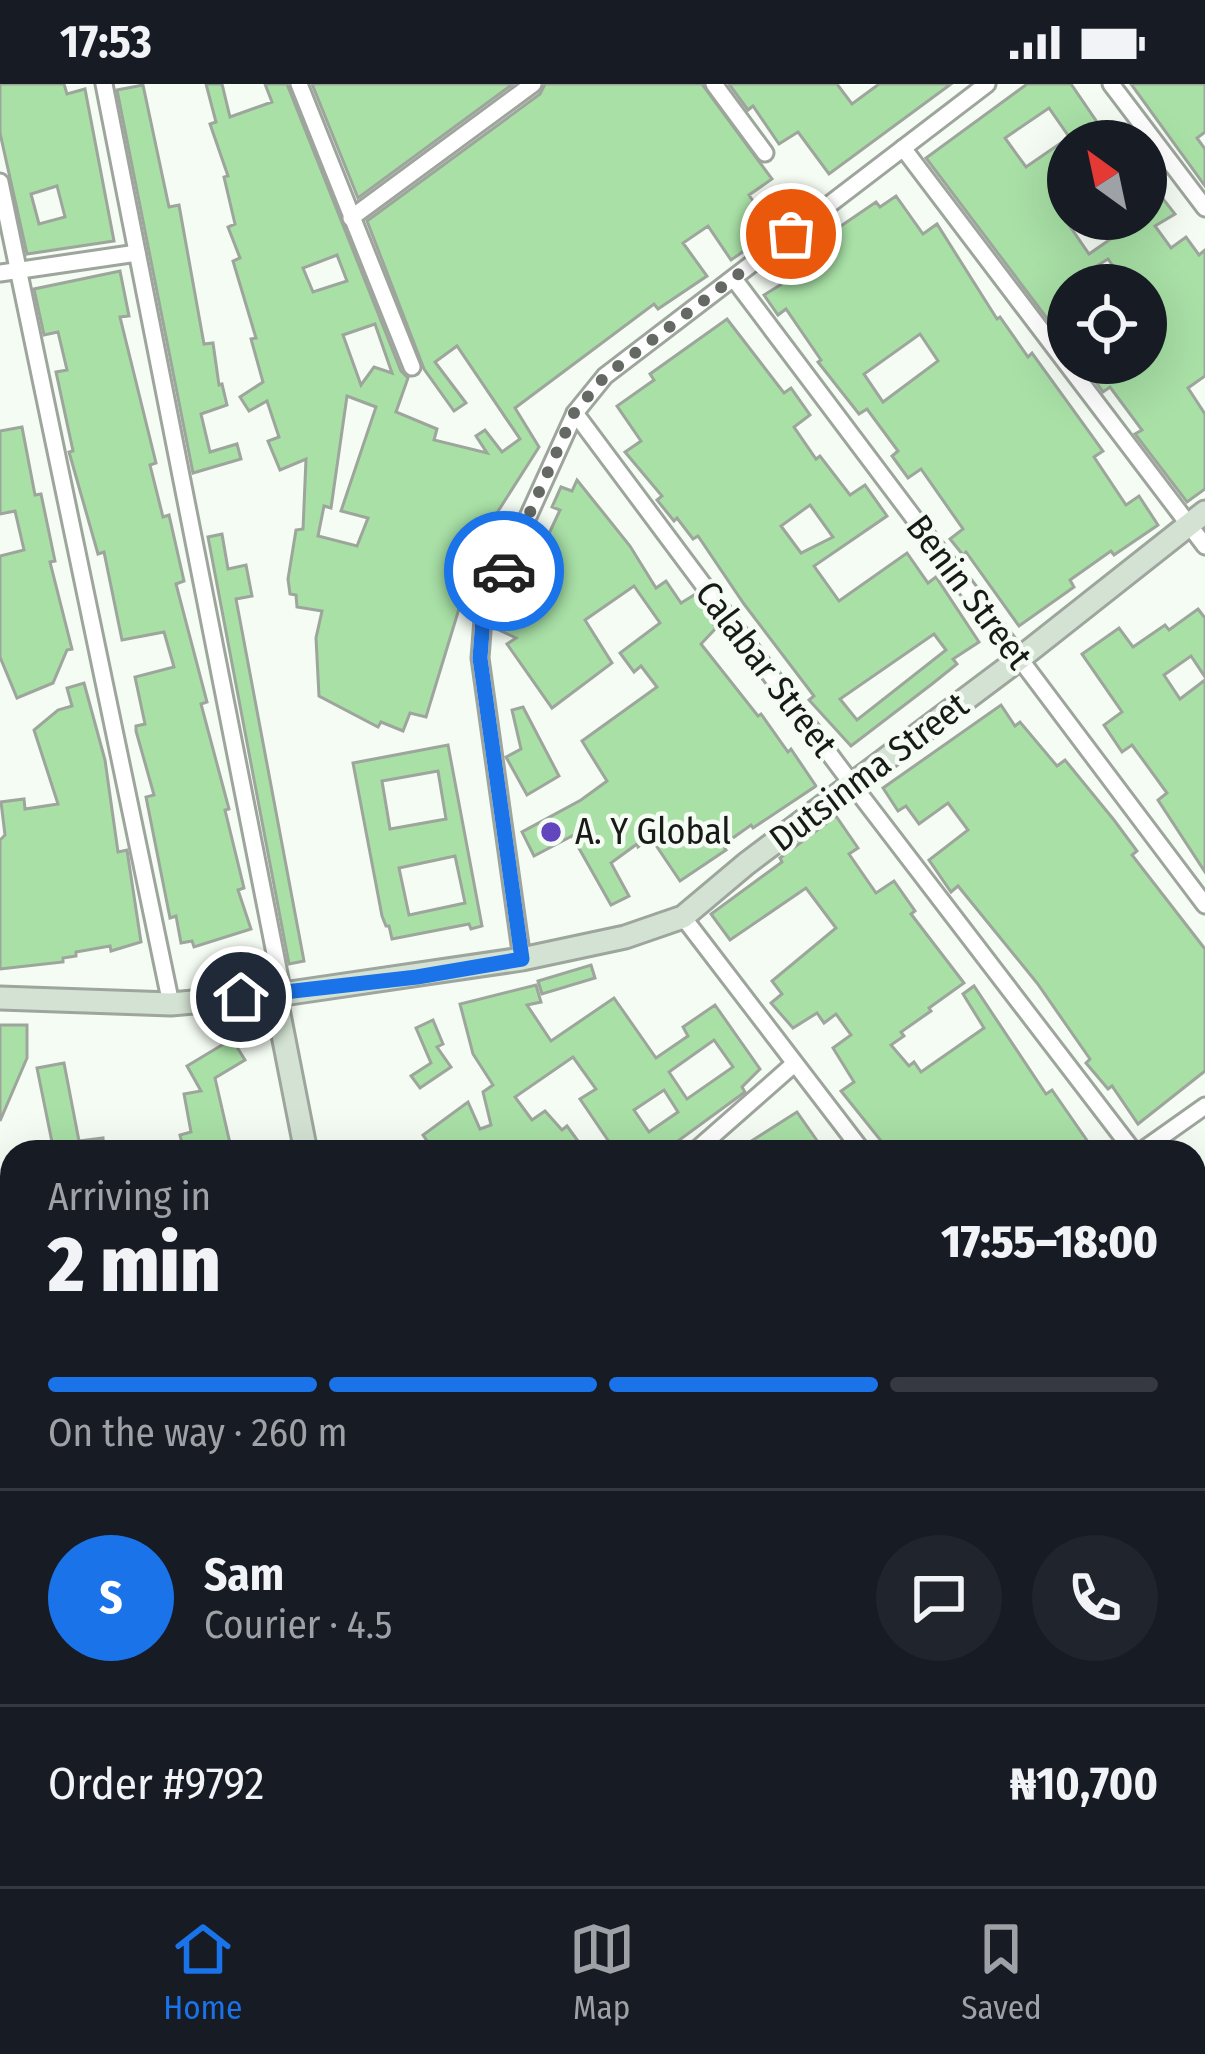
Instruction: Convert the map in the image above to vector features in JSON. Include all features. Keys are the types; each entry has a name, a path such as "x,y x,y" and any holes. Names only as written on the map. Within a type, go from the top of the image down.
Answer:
{"street":[{"path":"104,84 304,1140"},
{"path":"299,84 412,367"},
{"path":"351,218 533,84"},
{"path":"714,84 765,153"},
{"path":"522,959 480,658 483,619 574,413 605,376 987,84"},
{"path":"1111,84 1205,208"},
{"path":"903,148 1197,518 1205,546"},
{"path":"0,182 8,272 172,1004"},
{"path":"8,272 137,253"},
{"name":"Benin Street","path":"734,279 1205,905"},
{"name":"Calabar Street","path":"574,413 852,784 1128,1140"},
{"name":"Dutsinma Street","path":"0,998 172,1004 279,994 522,959 625,937 683,917 1197,518"},
{"path":"683,917 854,1140"},
{"path":"708,1140 794,1064"},
{"path":"1155,1140 1205,1106"}],"building":[{"path":"0,84 64,84 67,94 85,89 114,241 27,254 0,133","holes":["57,186 65,217 39,224 31,194"]},
{"path":"206,84 222,84 230,117 272,102 265,84 287,84 401,371 408,378 396,412 437,429 434,440 487,453 476,436 485,430 502,452 520,439 457,346 435,362 466,403 454,411 424,369 367,221 540,94 545,84 702,84 772,179 749,195 773,231 731,260 708,226 683,243 707,276 658,309 654,304 515,408 539,447 495,516 502,519 477,579 469,576 426,717 410,713 403,731 381,722 378,727 319,696 316,638 322,611 297,607 288,579 296,530 303,529 306,459 280,470 268,441 279,437 267,401 249,411 240,397 263,382 251,339 256,338 233,261 240,258 228,227 235,224 224,177 228,176 210,124 216,122","holes":["337,255 347,281 313,292 303,268","375,324 392,373 374,367 361,385 343,335","347,396 376,407 341,511 368,518 357,546 318,536 324,506 331,508"]},
{"path":"312,84 513,84 358,198"},
{"path":"729,84 837,84 852,104 879,84 951,84 829,174 798,132 779,144 753,106 748,110"},
{"path":"1027,84 1071,84 1096,120 1057,120 1049,108 1005,138 1026,167 1047,152 1047,240 1079,240 1089,254 1109,240 1165,240 1171,248 1186,237 1199,255 1205,250 1205,376 1188,388 1205,414 1205,489 1187,502 1135,434 1142,430 1110,387 1103,392 1097,384 1167,384 1167,264 1111,264 1108,259 1100,264 1047,264 1047,318 926,158"},
{"path":"1131,84 1205,84 1205,132 1197,138 1205,149 1205,186 1167,134 1167,120 1157,120"},
{"path":"143,85 169,207 179,205 204,344 213,343 227,405 201,414 210,452 237,444 241,459 193,473 117,90"},
{"path":"896,196 923,234 937,224 997,319 1028,357 1032,353 1047,374 1047,384 1054,384 1103,451 1094,457 1126,505 1139,496 1158,525 1070,580 1074,587 1019,626 966,552 963,555 950,539 963,529 921,469 908,478 892,456 898,451 867,409 859,414 818,362 821,360 786,309 778,315 764,295 819,261 813,252 835,236 832,232 876,202 880,207","holes":["920,334 938,361 883,402 864,374"]},
{"path":"120,271 129,316 120,317 156,463 150,465 163,517 169,515 184,581 176,584 207,702 201,704 229,809 225,810 244,888 238,890 251,929 194,947 192,941 181,943 176,916 170,918 146,797 154,795 136,731 136,726 145,724 135,677 174,667 164,632 122,640 104,552 98,554 69,452 73,451 56,372 67,370 58,332 44,335 34,289"},
{"path":"727,319 784,393 791,388 810,415 794,427 816,459 820,456 850,495 865,485 887,516 814,566 839,601 907,553 928,583 936,577 979,642 851,746 809,700 814,696 698,536 693,539 677,518 674,521 657,500 662,496 625,452 641,441 617,406 654,380 650,374","holes":["810,505 833,537 801,553 781,526","934,634 946,650 857,720 840,699"]},
{"path":"22,427 35,495 41,494 55,561 50,562 72,649 67,650 53,683 17,698 0,657 0,556 24,550 15,511 0,514 0,431"},
{"path":"577,480 630,546 656,588 666,581 681,603 694,595 716,628 701,644 788,752 791,749 816,786 753,828 751,825 723,845 726,850 680,881 651,838 637,844 611,863 629,896 611,905 572,836 534,856 522,832 607,781 582,741 657,687 641,666 634,672 620,653 660,623 634,586 585,620 612,663 552,708 507,644 516,638 497,629 560,510 552,507 561,487 572,491"},
{"path":"222,534 228,569 246,565 252,596 236,599 304,961 289,964 208,537"},
{"path":"1198,609 1205,618 1205,677 1191,656 1164,675 1180,699 1205,680 1205,872 1158,800 1167,793 1132,745 1122,752 1104,725 1122,712 1082,654 1119,628 1133,647"},
{"path":"84,683 105,760 118,852 127,850 141,942 111,951 110,946 76,952 63,962 0,969 0,840 5,835 1,802 24,799 25,809 58,804 34,730 58,710 72,706 67,688"},
{"path":"1001,705 1015,726 1020,722 1057,766 1065,760 1137,851 1132,855 1205,949 1205,1071 1138,1124 1112,1086 1108,1089 1086,1063 1090,1059 1037,983 958,886 951,892 929,860 968,830 948,803 919,824 906,806 898,811 883,788"},
{"path":"523,707 559,776 527,795 506,757 521,749 512,710"},
{"path":"448,745 482,926 471,929 469,924 392,939 382,916 353,763","holes":["438,771 446,819 390,829 382,781","455,856 465,903 409,915 399,868"]},
{"path":"836,816 858,848 849,854 876,893 894,881 915,911 911,914 964,983 929,1008 891,1045 921,1072 984,1028 963,994 974,986 1046,1094 1052,1090 1087,1140 880,1140 841,1091 854,1082 833,1048 851,1035 836,1014 824,1023 817,1013 793,1028 771,1003 782,994 772,981 836,928 806,888 730,940 711,914 782,862 780,858"},
{"path":"591,965 595,978 542,994 538,981"},
{"path":"536,985 541,1002 527,1005 551,1041 614,998 656,1058 688,1036 683,1027 715,1005 760,1069 742,1087 745,1092 679,1140 608,1140 580,1099 596,1089 573,1057 515,1097 532,1120 545,1111 577,1140 427,1140 423,1135 468,1102 480,1129 491,1125 483,1092 493,1085 473,1054 460,1004","holes":["714,1040 733,1067 687,1099 669,1072","664,1090 678,1112 649,1132 634,1110"]},
{"path":"433,1020 443,1044 437,1047 451,1067 420,1088 411,1076 431,1063 416,1028"},
{"path":"0,1025 27,1025 27,1058 0,1121"},
{"path":"232,1039 245,1060 215,1078 229,1140 181,1140 180,1135 191,1132 184,1094 201,1091 187,1066"},
{"path":"64,1063 79,1140 52,1140 37,1068"},
{"path":"797,1112 817,1140 753,1140"}],"way so far":[{"path":"504,571 574,413 605,376 791,234"}],"place":[{"name":"A. Y Global","path":"551,832"}],"route":[{"path":"241,997 417,977 522,959 480,658 483,619 504,571"}]}
